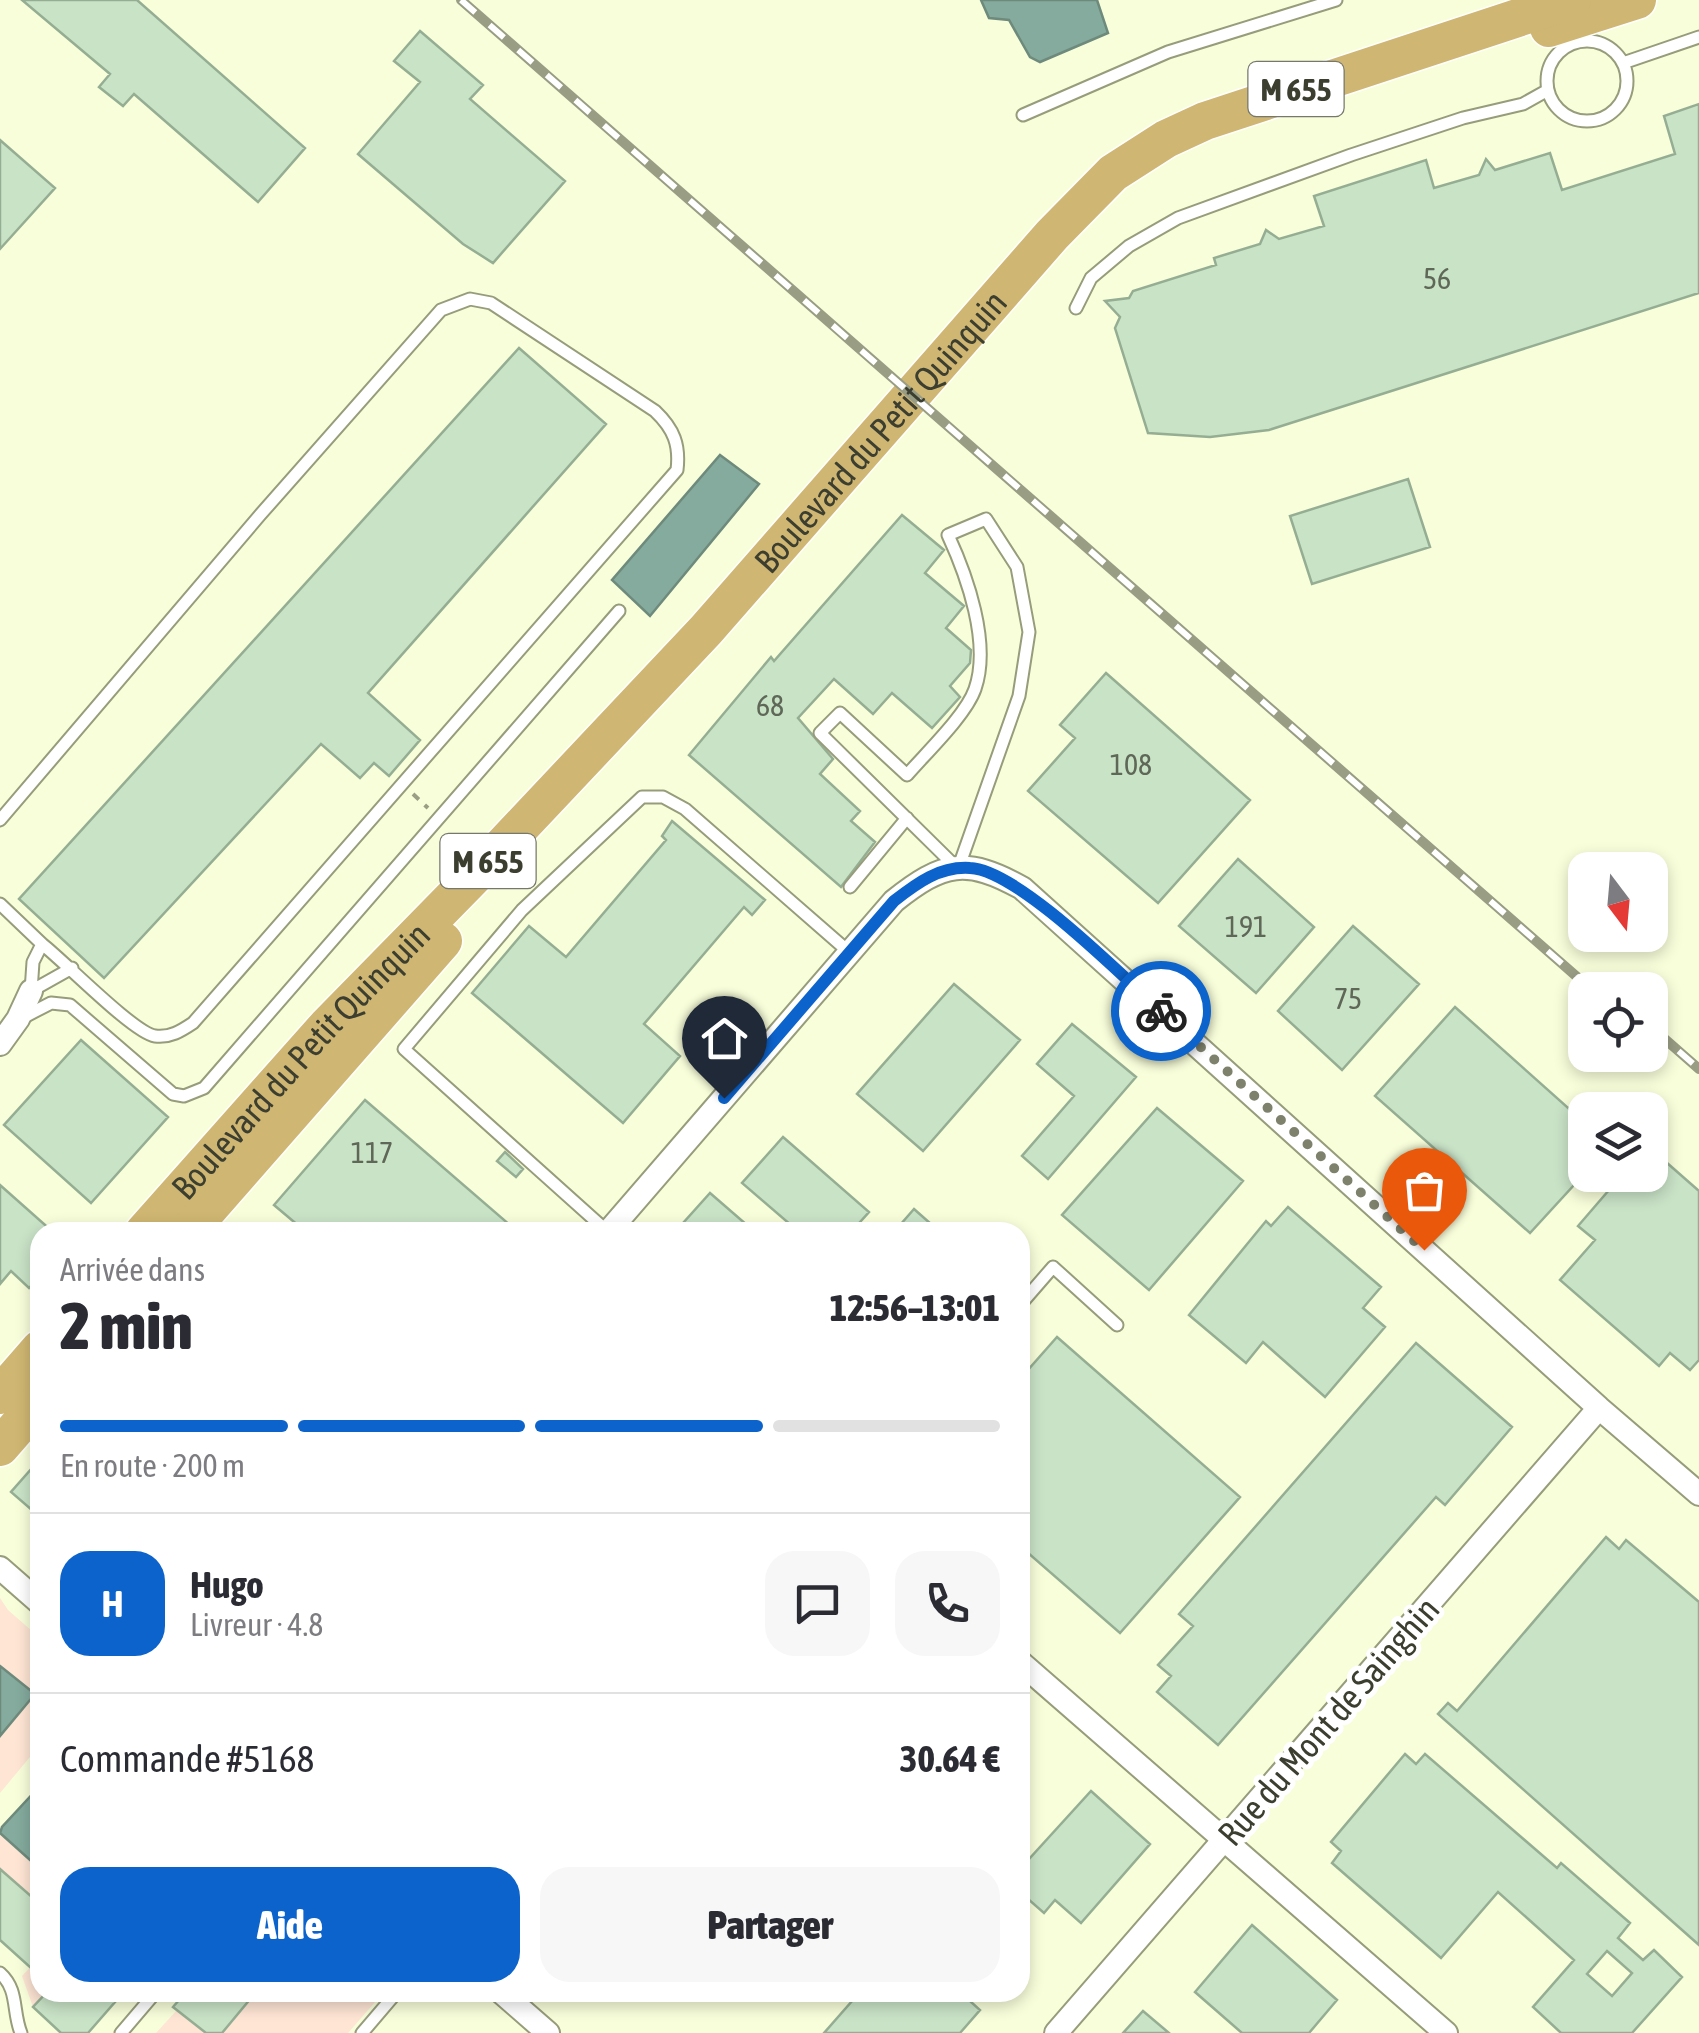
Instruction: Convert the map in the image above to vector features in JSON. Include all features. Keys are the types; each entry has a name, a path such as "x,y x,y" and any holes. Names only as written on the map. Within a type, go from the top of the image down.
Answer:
{"main road":[{"name":"Boulevard du Petit Quinquin","path":"197,1222 562,805 706,630 1052,235 1114,173 1166,139 1205,121 1572,0"},
{"name":"Boulevard du Petit Quinquin","path":"1052,235 1133,174 1195,142 1637,0"},
{"name":"Boulevard du Petit Quinquin","path":"153,1222 326,1026 478,872 706,630"},
{"path":"0,1395 30,1360"},
{"path":"0,1447 30,1412"}],"street":[{"path":"617,1222 878,919 916,884 940,871 990,870 1022,888 1699,1494"},
{"path":"0,1044 32,991"},
{"path":"0,1372 30,1340"},
{"name":"Rue du Mont de Sainghin","path":"1056,2033 1599,1408"},
{"path":"2,1570 30,1594"},
{"path":"1030,1671 1446,2033"},
{"path":"512,2002 548,2033"}],"lane":[{"path":"1023,114 1168,52 1336,0"},
{"path":"1623,63 1699,37"},
{"path":"1592,41 1605,45 1623,63 1627,76 1622,102 1601,118 1588,121 1562,112 1548,90 1550,65 1568,46 1592,41"},
{"path":"1076,308 1091,278 1129,246 1178,218 1351,154 1463,118 1523,104 1548,90"},
{"path":"0,820 441,310 470,299 491,303 656,411 668,423 679,452 677,470 181,1031 153,1036 136,1028 0,904"},
{"path":"986,519 1017,567 1029,632 1019,696 958,869 820,733 840,713 906,775 960,711 975,690 978,638 968,586 948,536 986,519"},
{"path":"18,1019 51,1003 70,1005 174,1094 198,1092 619,612"},
{"path":"597,1222 404,1049 522,910 642,797 663,796 686,809 849,952"},
{"path":"850,887 907,818"},
{"path":"32,991 33,962 42,944"},
{"path":"32,991 72,968"},
{"path":"1030,1293 1053,1267 1116,1325"},
{"path":"0,1973 11,1982 16,1998 14,2016 21,2033"},
{"path":"121,2033 147,2002"},
{"path":"362,2033 389,2002"}],"path":[{"path":"402,785 439,817"}],"shaded area":[{"path":"981,0 1097,0 1108,33 1040,62 1030,57 1009,20 989,18"},
{"path":"720,455 759,484 650,616 612,580"},
{"path":"0,1598 30,1629 30,1690 0,1666"},
{"path":"0,1666 30,1690 30,1700 0,1736"},
{"path":"30,1700 30,1757 0,1793 0,1736"},
{"path":"30,1797 30,1860 0,1833"},
{"path":"0,1835 30,1860 30,1895 0,1869"},
{"path":"30,1968 30,1999 22,1976"},
{"path":"248,2002 375,2002 348,2033 222,2033"},
{"path":"177,2010 206,2033 156,2033"}],"building":[{"path":"22,0 137,0 305,148 258,202 134,94 123,106 99,87 110,74"},
{"path":"420,31 483,85 470,99 565,181 493,263 463,244 358,154 420,82 394,61"},
{"path":"1699,104 1699,293 1269,430 1210,437 1148,433 1115,328 1120,317 1105,301 1129,298 1133,291 1216,265 1214,258 1260,244 1266,230 1279,239 1324,226 1314,196 1426,160 1434,188 1479,175 1486,159 1495,170 1550,153 1562,190 1675,154 1664,116"},
{"path":"0,140 55,188 0,249"},
{"path":"519,348 606,424 368,693 420,740 389,776 374,763 360,778 321,744 104,978 19,899"},
{"path":"1408,479 1430,547 1312,584 1290,516"},
{"path":"902,515 944,550 925,573 964,606 946,628 971,650 970,663 950,686 960,697 932,728 892,693 873,714 834,679 798,718 833,759 820,774 860,811 851,821 875,842 841,887 689,755 771,657 774,661"},
{"path":"1106,673 1250,800 1158,903 1028,791 1075,738 1060,725"},
{"path":"672,821 765,900 752,915 744,907 644,1024 680,1056 623,1123 472,993 529,926 566,957 666,840 662,836"},
{"path":"1238,859 1314,927 1256,993 1179,926"},
{"path":"1353,926 1419,984 1342,1070 1278,1011"},
{"path":"954,984 1020,1040 923,1151 857,1094"},
{"path":"1455,1007 1568,1108 1568,1192 1530,1233 1375,1096"},
{"path":"1072,1024 1136,1077 1048,1179 1022,1156 1074,1096 1037,1064"},
{"path":"81,1040 168,1117 91,1203 4,1125"},
{"path":"365,1100 506,1222 294,1222 274,1205"},
{"path":"1157,1108 1243,1181 1149,1290 1062,1215"},
{"path":"783,1137 869,1212 860,1222 787,1222 742,1183"},
{"path":"505,1152 523,1169 516,1177 497,1161"},
{"path":"1668,1164 1699,1191 1699,1360 1690,1370 1670,1353 1659,1366 1560,1280 1595,1240 1578,1226 1607,1192 1668,1192"},
{"path":"0,1185 42,1222 30,1222 30,1287 11,1271 0,1284"},
{"path":"710,1193 743,1222 684,1222"},
{"path":"1288,1207 1381,1287 1363,1308 1385,1327 1325,1397 1263,1342 1246,1363 1189,1315 1266,1221 1271,1226"},
{"path":"914,1209 929,1222 903,1222"},
{"path":"1057,1337 1240,1497 1120,1633 1030,1555 1030,1368"},
{"path":"1416,1343 1512,1427 1445,1505 1436,1497 1218,1745 1157,1692 1171,1676 1158,1665 1193,1626 1179,1614"},
{"path":"30,1470 30,1508 11,1492"},
{"path":"1606,1537 1619,1549 1626,1540 1699,1602 1699,1945 1438,1714 1448,1703 1457,1711"},
{"path":"1405,1754 1416,1764 1425,1754 1557,1868 1561,1863 1630,1923 1618,1938 1643,1960 1654,1950 1682,1977 1632,2033 1561,2033 1533,2007 1574,1960 1498,1892 1441,1958 1332,1863 1341,1851 1331,1842","holes":["1607,1951 1632,1973 1612,1996 1587,1974"]},
{"path":"1091,1791 1150,1844 1081,1923 1055,1900 1044,1913 1030,1901 1030,1858"},
{"path":"0,1869 30,1895 30,1967 0,1940"},
{"path":"1252,1925 1337,2000 1309,2033 1242,2033 1195,1992"},
{"path":"38,2002 115,2002 88,2033 61,2033 33,2007"},
{"path":"177,2002 248,2002 222,2033 206,2033 173,2007"},
{"path":"851,2002 971,2002 980,2010 960,2033 824,2033"},
{"path":"1143,2011 1169,2033 1123,2033"}],"railway":[{"path":"461,0 1571,972"},
{"path":"1668,1042 1699,1069"}],"way so far":[{"path":"1161,1011 1424,1250"}],"route":[{"path":"724,1098 894,901 940,871 967,867 990,870 1022,888 1161,1011"}]}
